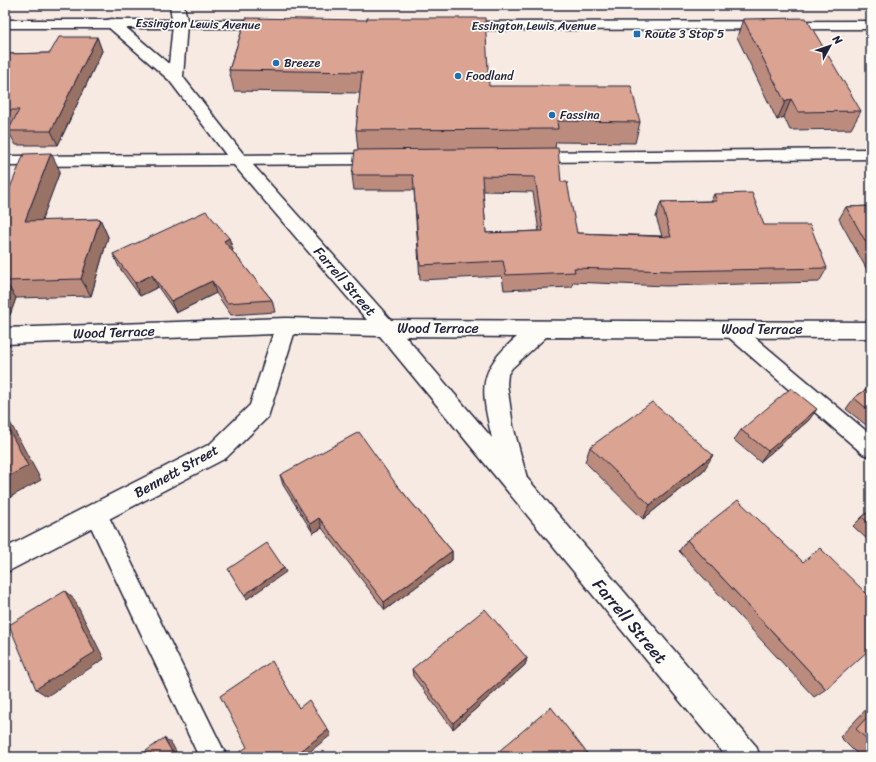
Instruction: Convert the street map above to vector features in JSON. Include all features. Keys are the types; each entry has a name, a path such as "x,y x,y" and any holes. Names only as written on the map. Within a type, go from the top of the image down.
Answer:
{"street":[{"path":"175,78 180,24 177,5"},
{"name":"Farrell Street","path":"112,23 175,78 240,160 386,328 745,757"},
{"name":"Essington Lewis Avenue","path":"5,24 291,24"},
{"name":"Essington Lewis Avenue","path":"442,26 871,25"},
{"name":"Wood Terrace","path":"5,336 286,326 386,328 871,330"},
{"name":"Bennett Street","path":"5,561 218,451 260,410 286,326"},
{"name":"Farrell Street","path":"516,484 496,404 495,387 497,374 506,360 542,328"}],"lane":[{"path":"519,158 871,154"},
{"path":"5,161 399,159"},
{"path":"732,329 871,448"},
{"path":"96,514 212,757"}],"building":[{"path":"246,18 367,20 367,18 485,18 489,86 631,86 640,122 557,121 558,129 356,130 362,72 229,70"},
{"path":"806,18 861,111 798,112 791,99 785,102 743,19"},
{"path":"59,37 97,37 51,131 8,131 19,110 5,110 5,54 50,53"},
{"path":"558,148 561,182 567,182 577,233 671,237 661,202 717,201 714,194 752,193 764,225 810,225 827,268 671,271 574,268 575,272 506,275 503,261 420,265 413,175 352,175 355,150","holes":["482,176 535,177 543,231 486,233"]},
{"path":"51,153 25,221 100,219 81,279 5,281 5,200 24,154"},
{"path":"871,206 871,251 846,207"},
{"path":"206,211 229,238 224,241 272,300 227,303 212,281 171,301 152,275 135,283 113,254"},
{"path":"871,386 871,412 854,398"},
{"path":"791,388 817,409 768,451 741,430"},
{"path":"652,402 713,455 650,505 590,447"},
{"path":"5,422 28,466 5,478"},
{"path":"359,432 396,484 452,551 384,602 319,518 310,524 280,475"},
{"path":"738,500 803,562 820,548 871,598 871,648 826,689 687,540"},
{"path":"871,510 871,525 862,517"},
{"path":"267,543 284,568 244,595 228,569"},
{"path":"65,591 95,652 36,689 9,625"},
{"path":"485,609 527,658 453,723 412,669"},
{"path":"272,661 299,708 309,700 328,730 293,757 239,757 237,754 247,747 220,696"},
{"path":"551,707 590,757 492,757"},
{"path":"871,713 871,743 856,729"},
{"path":"164,738 175,757 138,757"}],"place":[{"name":"Route 3 Stop 5","path":"637,34"},
{"name":"Breeze","path":"276,63"},
{"name":"Foodland","path":"458,76"},
{"name":"Fassina","path":"552,115"}]}
